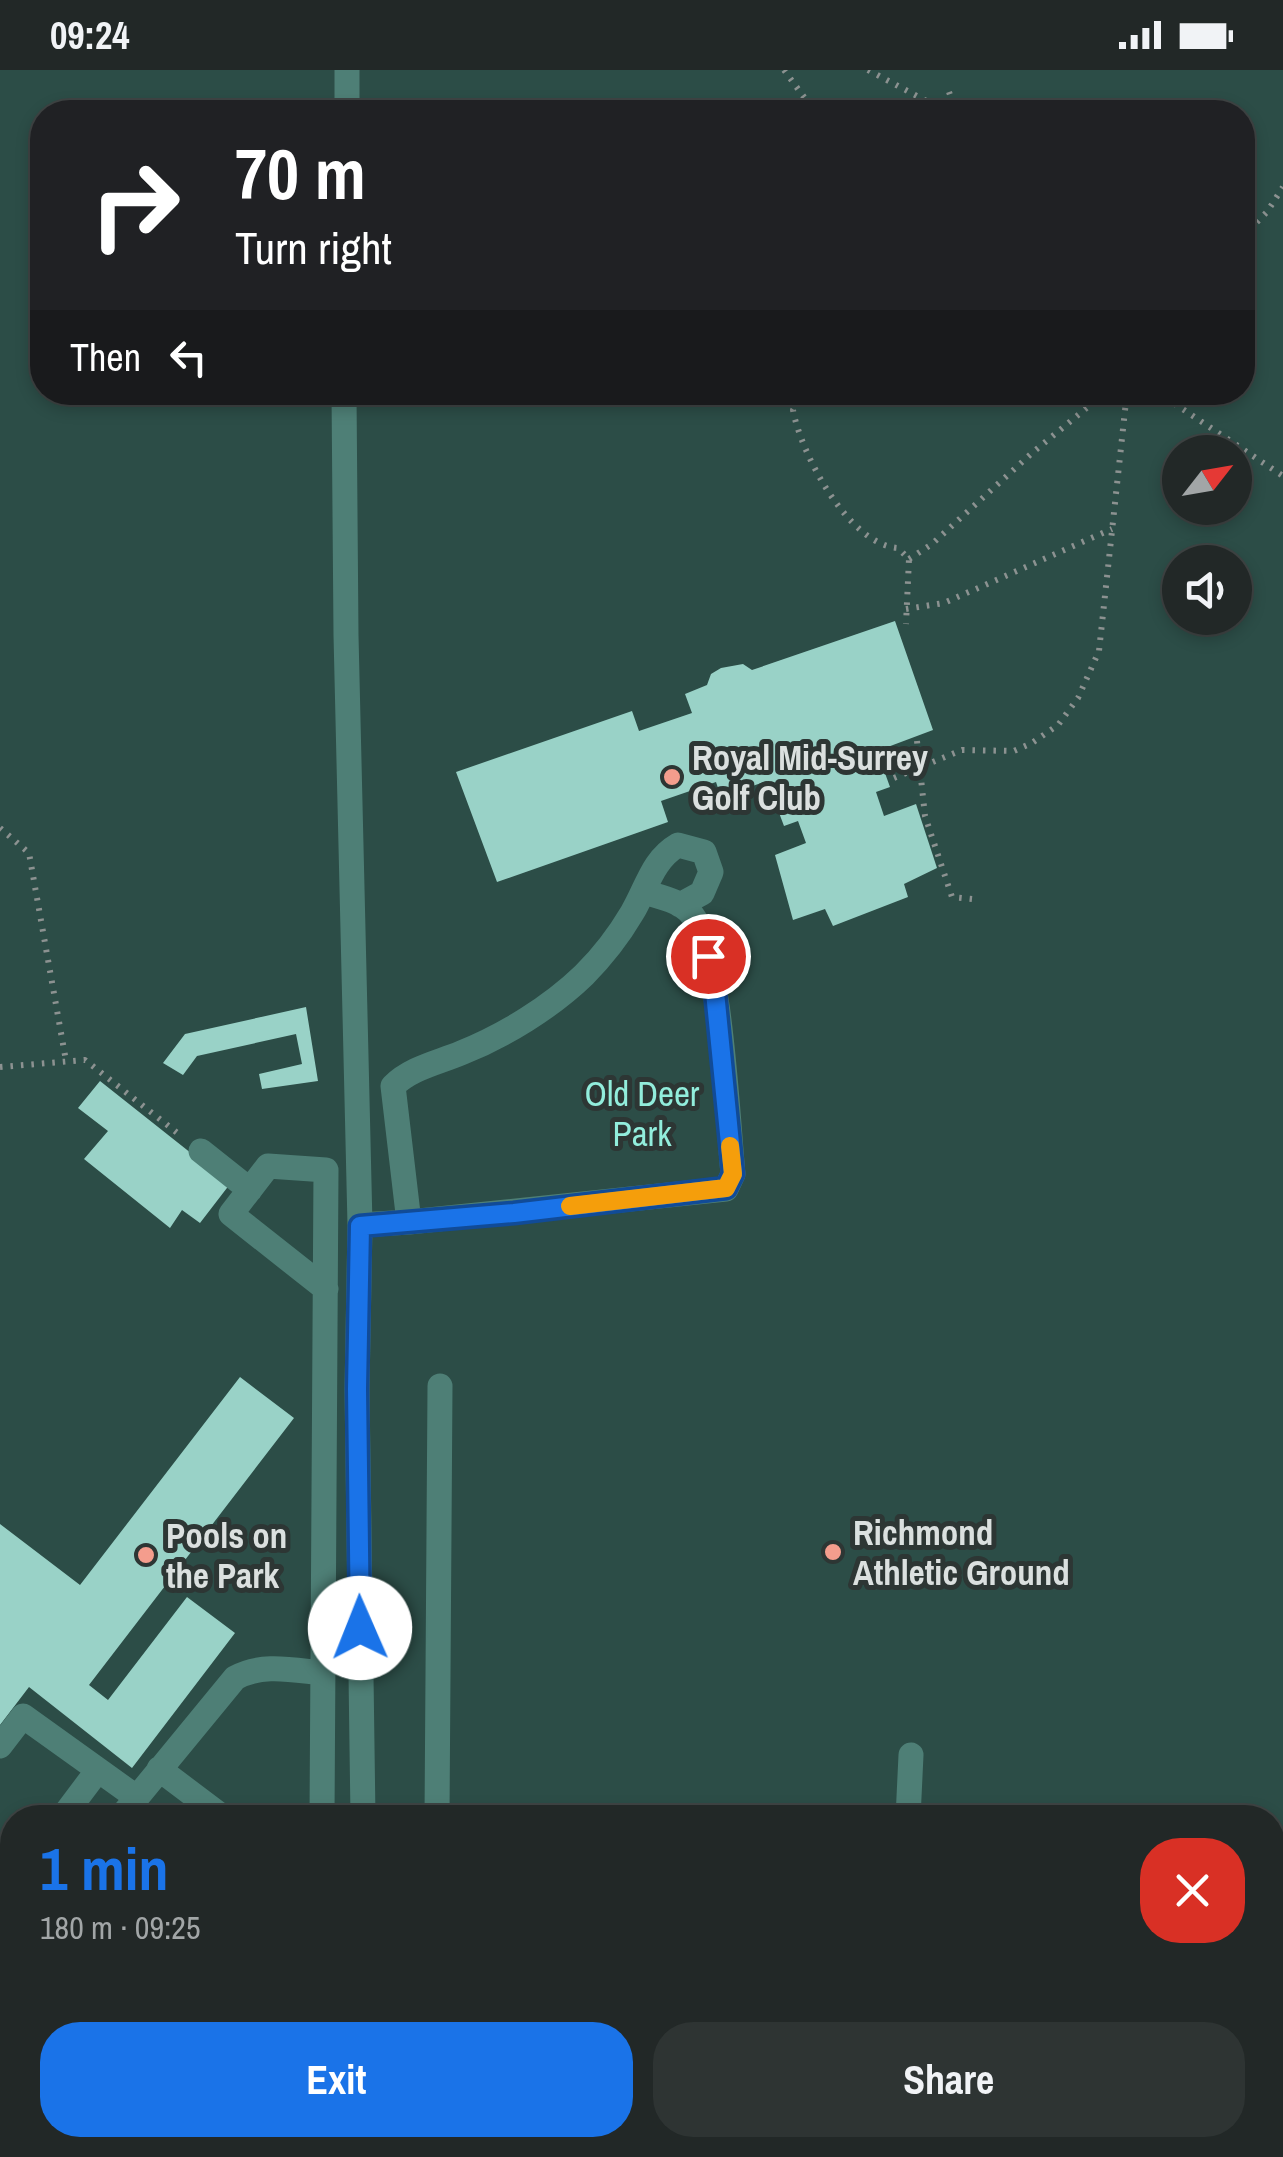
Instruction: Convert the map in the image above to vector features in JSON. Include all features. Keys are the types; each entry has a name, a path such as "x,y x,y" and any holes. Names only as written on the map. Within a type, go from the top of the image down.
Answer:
{"street":[{"path":"346,100 347,70"},
{"path":"344,405 360,1226 357,1389 362,1805"},
{"path":"409,1222 392,1086 405,1074 464,1052 558,998 609,945 664,853 678,845 704,852 711,872 702,892 680,904"},
{"path":"360,1226 726,1188 733,1174 714,982 702,929 680,904 644,892"},
{"path":"201,1151 250,1190"},
{"path":"322,1805 322,1673 326,1289 326,1170 268,1166 231,1214 326,1289"},
{"path":"437,1805 440,1386"},
{"path":"130,1805 235,1678 250,1670 266,1668 322,1673"},
{"path":"0,1746 24,1716 136,1797"},
{"path":"909,1805 911,1755"},
{"path":"159,1769 207,1805"},
{"path":"72,1805 98,1770"}],"path":[{"path":"784,70 805,100"},
{"path":"868,70 924,100"},
{"path":"949,92 952,100"},
{"path":"1255,224 1283,186"},
{"path":"796,405 793,410 796,430 843,514 885,548 898,548 909,559 906,624"},
{"path":"909,559 932,544 1090,405"},
{"path":"894,778 962,750 1014,751 1032,744 1058,725 1078,698 1099,651 1126,405"},
{"path":"1176,405 1283,476"},
{"path":"906,609 944,603 1112,529"},
{"path":"918,741 924,816 952,897 972,899"},
{"path":"0,828 30,854 66,1061"},
{"path":"0,1068 85,1060 201,1151"}],"green space":[{"name":"Old Deer Park","path":"0,70 1283,70 1283,1805 0,1805"}],"building":[{"name":"Royal Mid-Surrey Golf Club","path":"895,621 933,730 877,751 890,787 876,792 884,816 916,804 937,868 904,884 908,897 833,926 825,909 793,920 775,855 806,843 798,821 784,826 767,781 721,797 716,782 661,801 668,822 497,882 456,772 632,711 639,731 692,713 685,694 707,685 711,674 721,668 743,664 752,670"},
{"path":"306,1007 318,1081 262,1089 259,1074 302,1064 296,1034 197,1056 183,1075 163,1063 185,1034"},
{"path":"100,1081 230,1184 200,1223 182,1210 170,1228 84,1159 108,1131 78,1108"},
{"name":"Pools on the Park","path":"240,1377 294,1418 89,1685 108,1700 187,1597 235,1633 132,1768 29,1687 0,1725 0,1524 80,1585"}],"slow traffic":[{"path":"570,1206 726,1188 733,1174 730,1146"}],"place":[{"name":"Royal Mid-Surrey Golf Club","path":"672,777"},
{"name":"Richmond Athletic Ground","path":"833,1552"},
{"name":"Pools on the Park","path":"146,1555"}],"route":[{"path":"360,1628 360,1226 726,1188 733,1174 708,956"}]}
